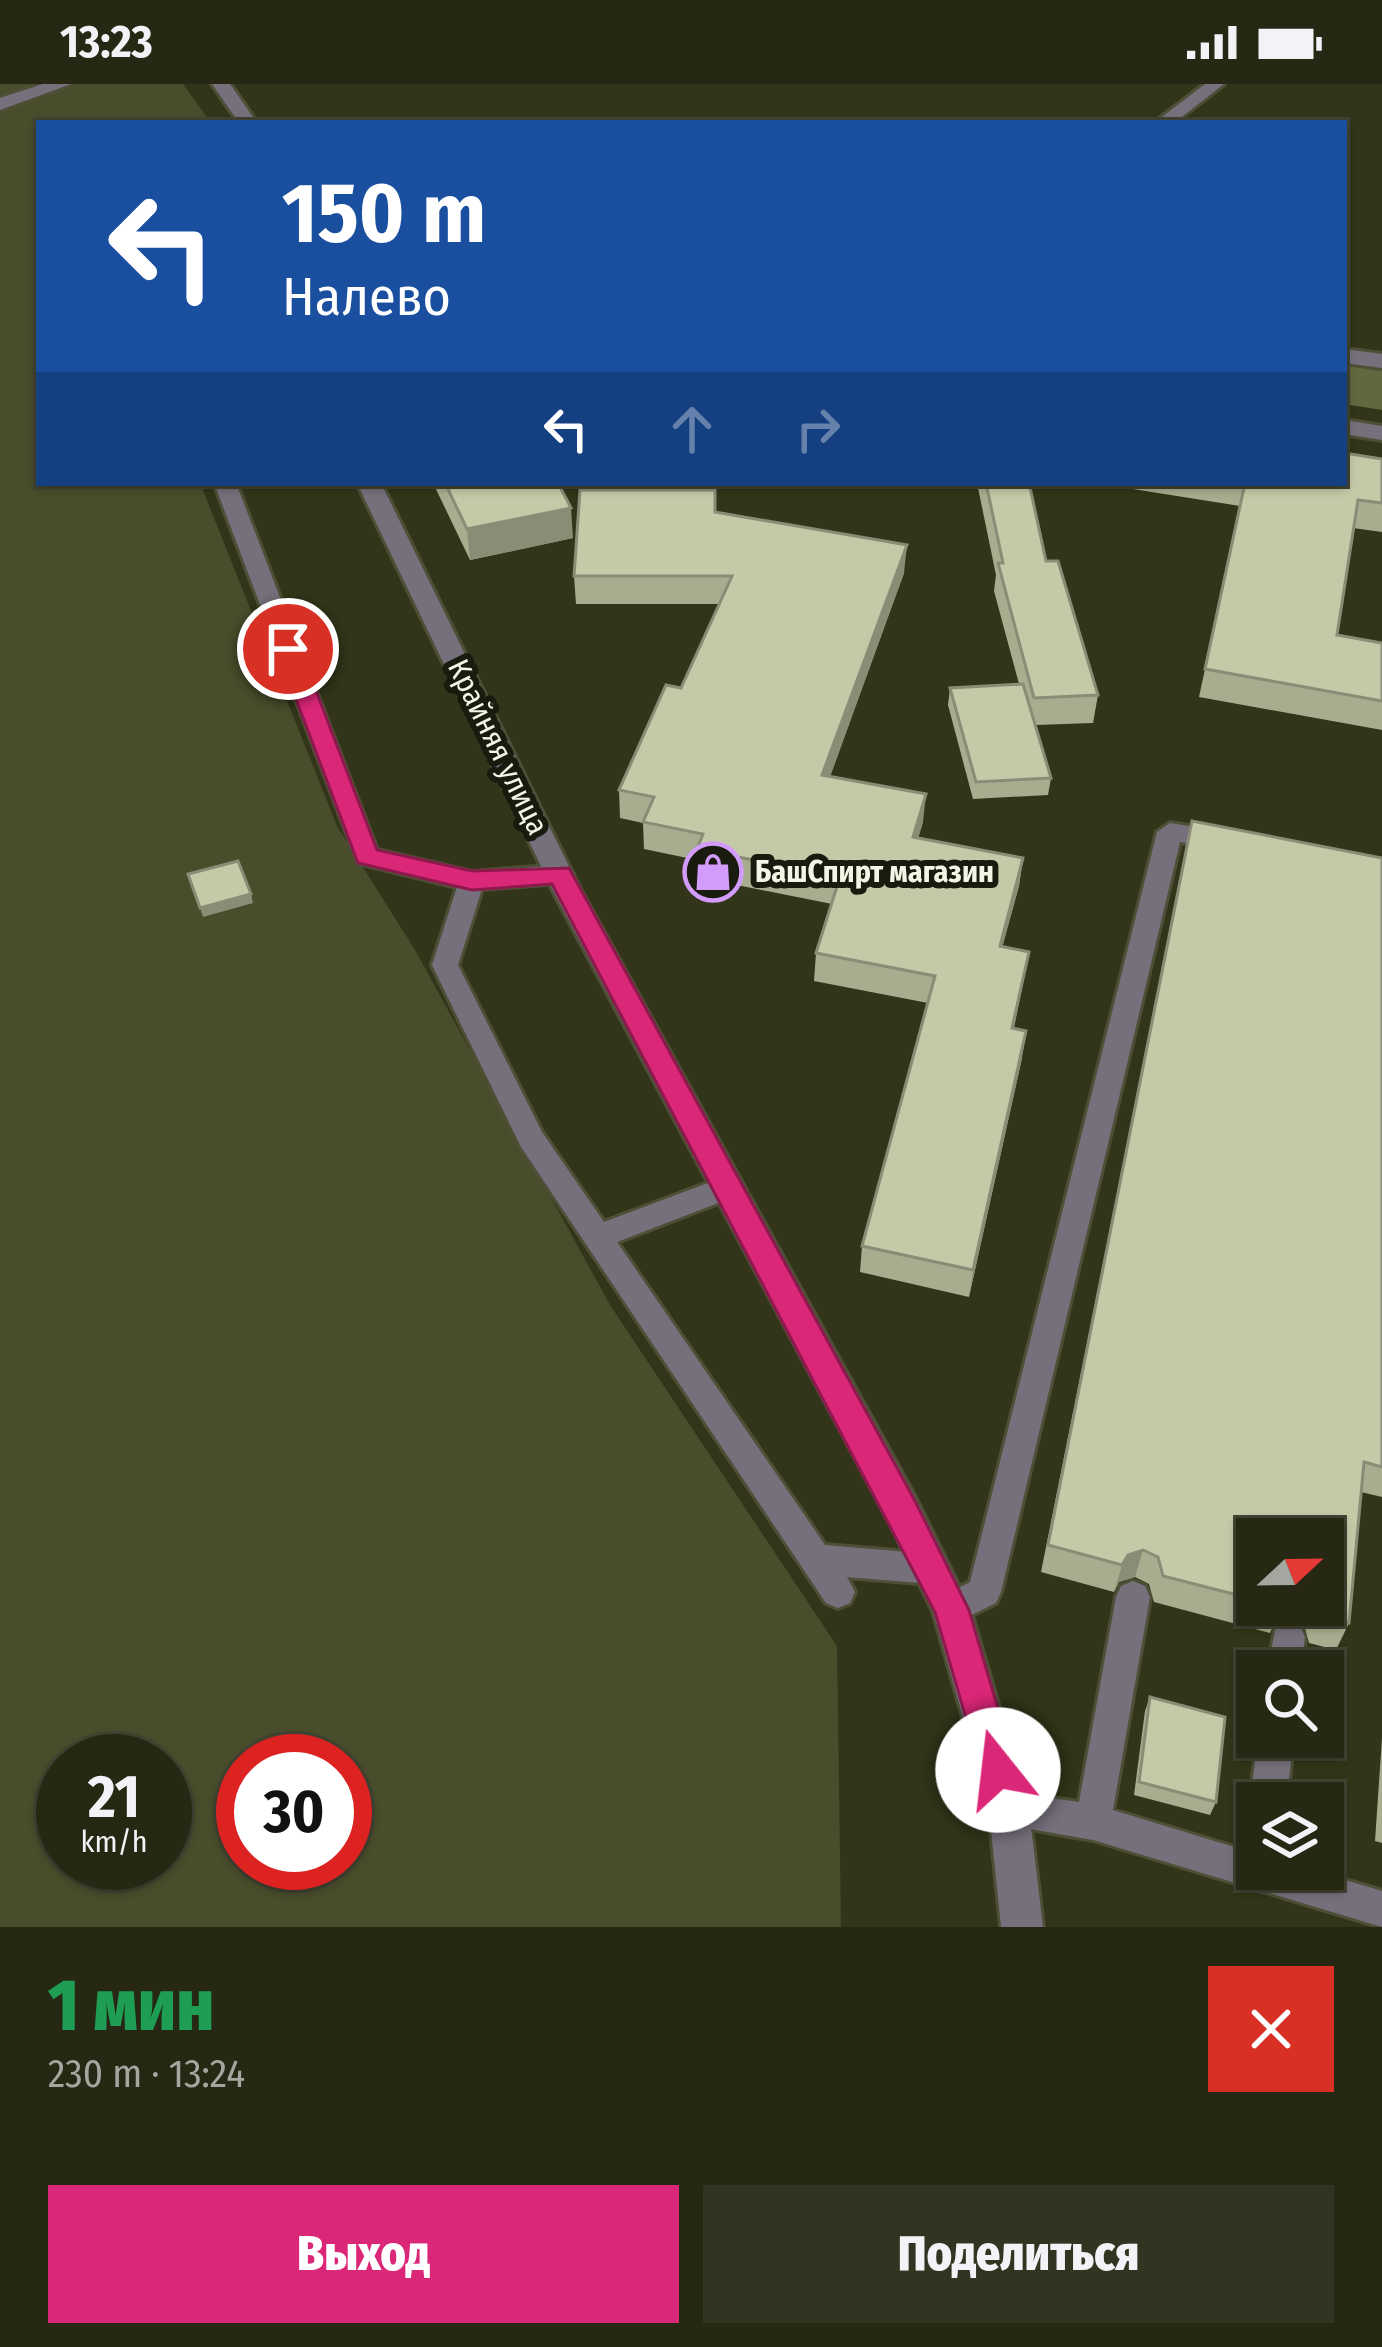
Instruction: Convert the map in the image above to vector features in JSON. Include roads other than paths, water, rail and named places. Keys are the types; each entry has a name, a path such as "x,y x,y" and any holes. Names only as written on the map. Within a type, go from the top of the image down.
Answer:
{"street":[{"path":"0,104 62,84"},
{"path":"221,84 246,120"},
{"path":"1347,356 1382,361"},
{"path":"1347,427 1382,433"},
{"name":"Крайняя улица","path":"370,486 560,874 952,1610 1009,1810 1022,1927"}],"lane":[{"path":"1167,120 1216,84"},
{"path":"226,486 367,856 472,880 560,874"},
{"path":"952,1610 984,1592 1170,832 1238,850"},
{"path":"472,880 445,965 531,1139 838,1592"},
{"path":"597,1237 729,1187"},
{"path":"816,1559 932,1569"},
{"path":"1093,1822 1132,1597"},
{"path":"1009,1810 1093,1822 1236,1863"},
{"path":"1321,1890 1382,1910"}],"place":[{"name":"БашСпирт магазин","path":"713,872"}]}
